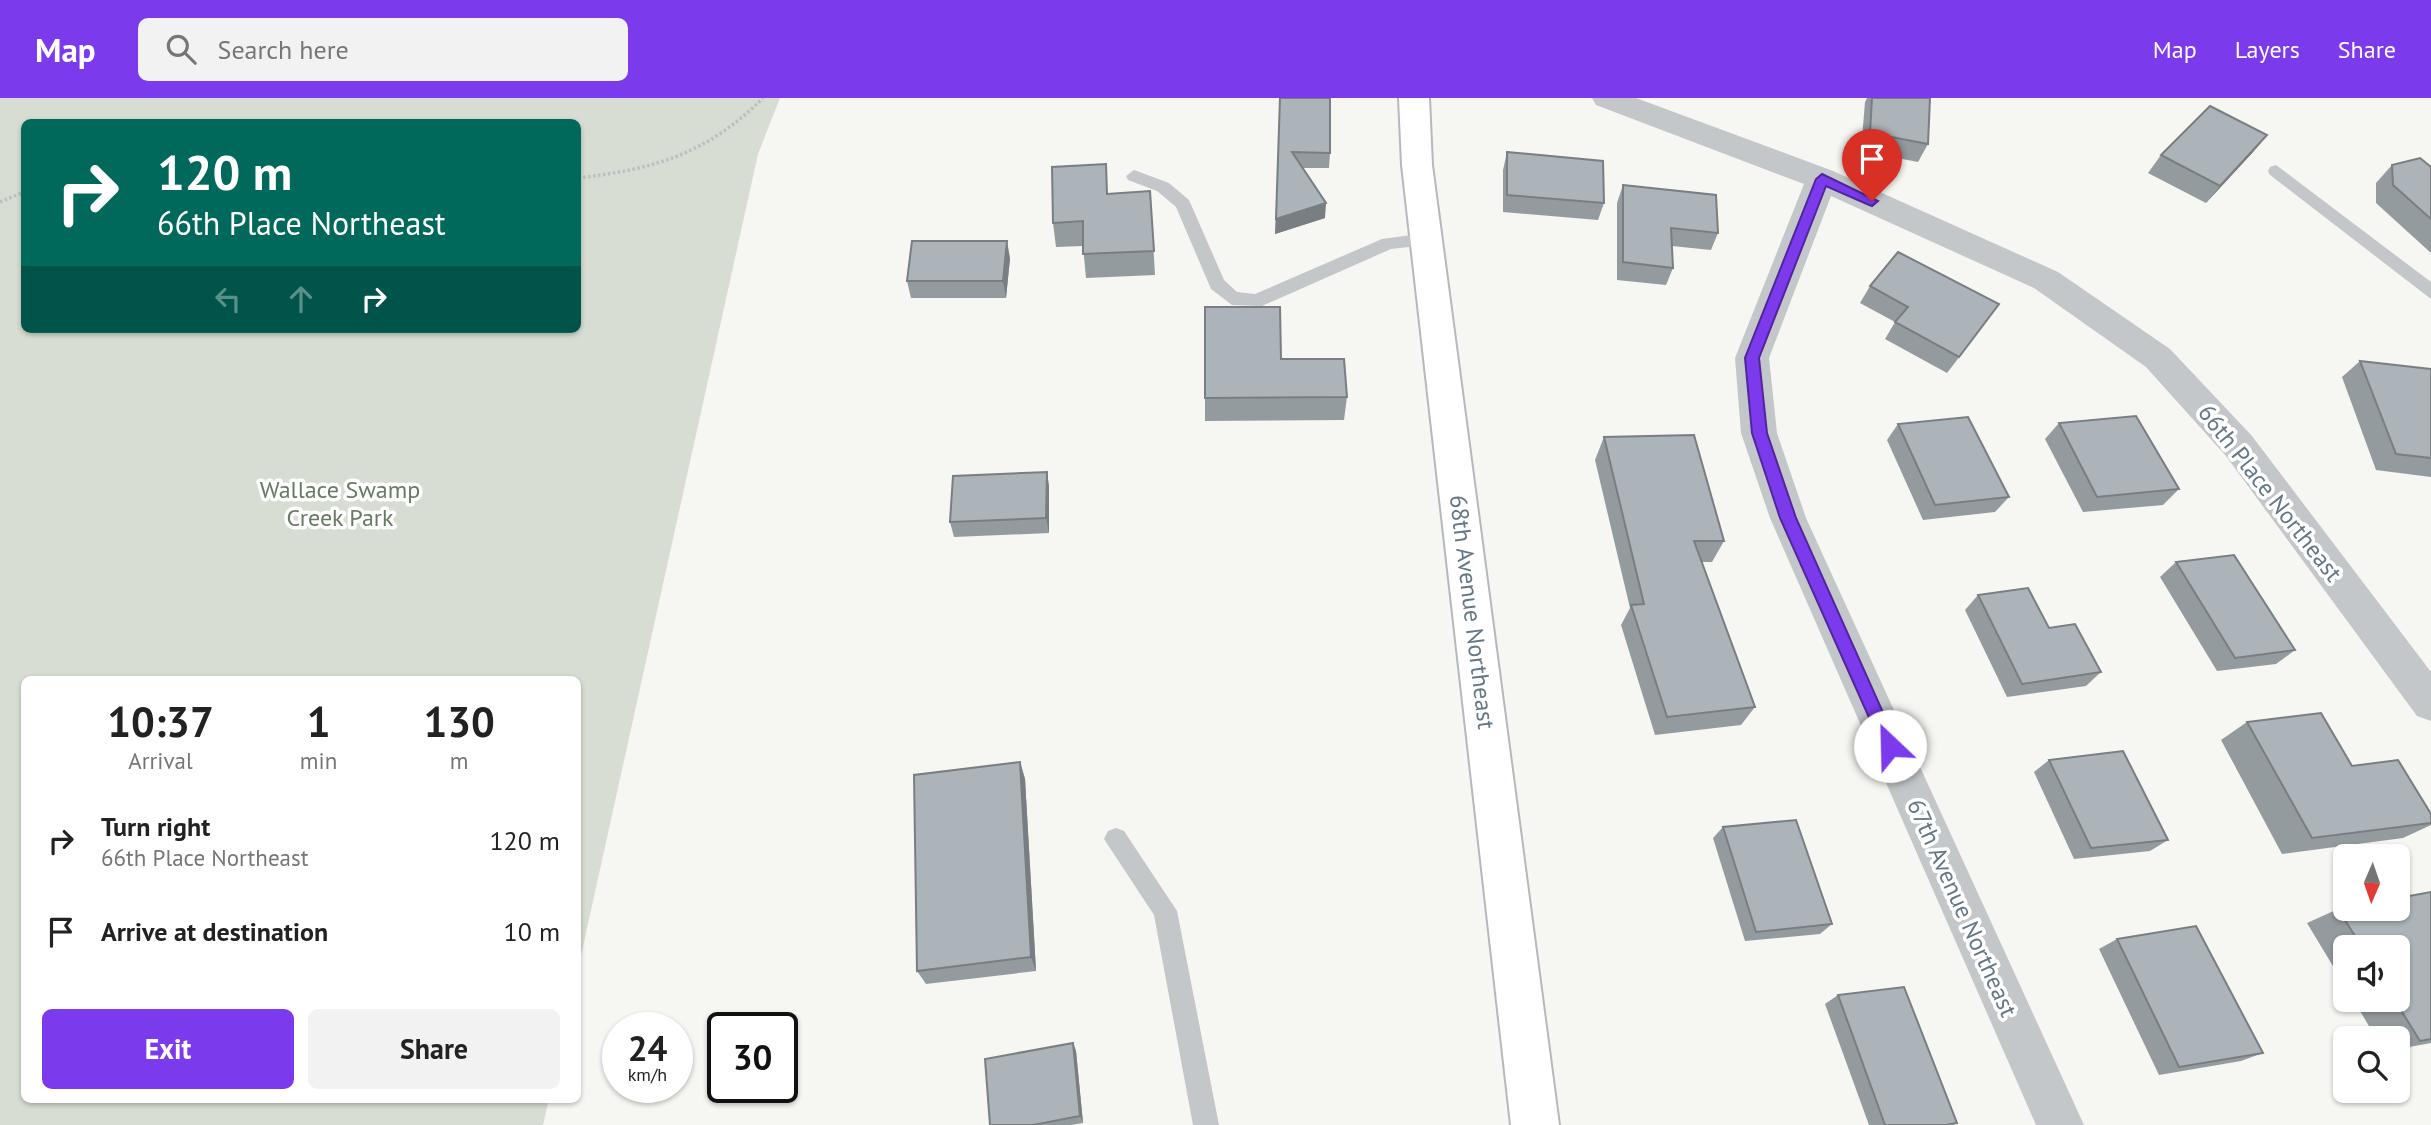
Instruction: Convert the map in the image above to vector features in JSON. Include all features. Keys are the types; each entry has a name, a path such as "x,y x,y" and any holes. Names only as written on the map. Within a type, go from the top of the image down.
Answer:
{"street":[{"name":"68th Avenue Northeast","path":"1414,98 1417,165 1535,1125"},
{"name":"66th Place Northeast","path":"1607,98 1822,179 2046,280 2158,358 2239,446 2431,703"},
{"name":"67th Avenue Northeast","path":"1822,179 1752,358 1759,433 1788,518 2060,1125"}],"lane":[{"path":"2276,171 2431,292"},
{"path":"1134,176 1163,187 1183,204 1217,284 1232,299 1256,301 1388,243 1426,239"},
{"path":"1116,839 1165,911 1206,1125"}],"path":[{"path":"581,178 617,174 688,157 747,117 763,98"},
{"path":"0,202 21,193"}],"green space":[{"name":"Wallace Swamp Creek Park","path":"0,98 780,98 758,154 581,955 581,676 21,676 21,1103 548,1103 543,1125 0,1125"}],"building":[{"path":"1280,98 1330,98 1330,153 1292,152 1326,203 1276,219"},
{"path":"1872,98 1930,98 1928,144 1870,133"},
{"path":"2210,106 2267,135 2220,186 2161,155"},
{"path":"1507,152 1603,161 1604,203 1507,195"},
{"path":"2420,158 2431,167 2431,219 2393,185 2392,165"},
{"path":"1106,164 1107,194 1150,191 1154,251 1083,254 1083,221 1053,223 1052,167"},
{"path":"1623,185 1716,195 1718,233 1671,228 1673,268 1623,262"},
{"path":"912,241 1007,241 1003,281 907,281"},
{"path":"1898,252 1999,304 1959,357 1895,322 1908,307 1870,286"},
{"path":"1205,307 1280,307 1281,359 1344,359 1347,397 1205,398"},
{"path":"2360,361 2431,369 2431,458 2396,454"},
{"path":"2136,416 2179,489 2097,497 2059,423"},
{"path":"1968,417 2009,497 1935,505 1898,424"},
{"path":"1694,435 1724,541 1694,541 1755,707 1667,717 1631,605 1644,604 1604,437"},
{"path":"1047,472 1046,518 950,522 953,476"},
{"path":"2234,555 2295,650 2235,658 2176,562"},
{"path":"2028,588 2049,628 2075,624 2101,672 2022,684 1978,595"},
{"path":"2321,713 2352,766 2398,760 2431,814 2431,823 2312,838 2247,722"},
{"path":"2123,751 2168,840 2091,848 2049,760"},
{"path":"1020,762 1031,957 917,971 914,775"},
{"path":"1796,820 1832,924 1756,932 1723,827"},
{"path":"2431,892 2431,1039 2420,1041 2402,1012 2410,1012 2410,935 2354,935 2346,921 2410,921 2410,896"},
{"path":"2196,926 2263,1053 2179,1067 2117,939"},
{"path":"1904,987 1957,1123 1885,1125 1838,995"},
{"path":"1073,1043 1080,1116 1033,1125 990,1125 985,1059"}],"route":[{"path":"1872,201 1822,179 1752,358 1759,433 1788,518 1890,746"}]}
